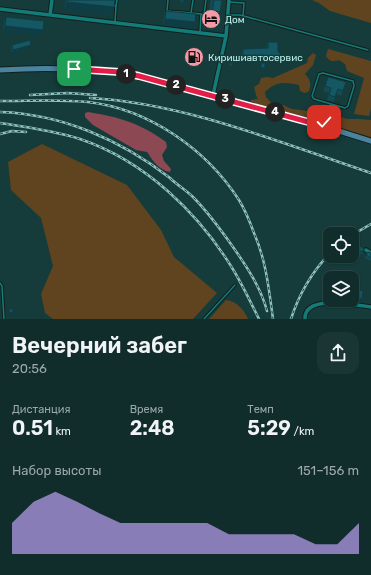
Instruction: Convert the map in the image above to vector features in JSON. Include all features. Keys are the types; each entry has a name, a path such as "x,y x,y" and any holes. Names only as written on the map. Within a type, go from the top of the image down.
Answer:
{"main road":[{"path":"0,70 35,68 120,72 323,126 371,141"}],"street":[{"path":"50,15 52,0"},
{"path":"213,96 226,36 229,1"},
{"path":"0,9 226,36"},
{"path":"366,250 371,253"},
{"path":"305,319 308,309 314,305 322,303 371,307"}],"lane":[{"path":"115,22 117,0"},
{"path":"168,0 167,11 204,15 206,0"},
{"path":"191,13 193,0"},
{"path":"229,1 244,3 243,16"},
{"path":"108,5 116,6"},
{"path":"200,32 201,14"},
{"path":"228,15 243,16 368,50"},
{"path":"323,73 353,81 354,86 348,106 345,108 330,105 314,99 312,96 319,74 323,73"},
{"path":"323,126 330,105"},
{"path":"0,283 2,286 4,319"},
{"path":"204,319 235,285"}],"shaded area":[{"path":"312,0 371,0 371,23 330,11"},
{"path":"328,49 371,61 371,109 369,116 354,114 364,78 347,71 345,64 339,60 330,60 326,56"},
{"path":"313,53 316,55 313,65 305,74 310,82 309,91 305,93 300,91 299,85 280,83 269,88 265,92 266,97 273,105 283,105 292,109 332,114 347,119 371,120 371,138 251,102 251,100 258,99 254,87 259,84 261,78 273,78 307,63 308,58"},
{"path":"88,112 110,116 138,125 166,142 167,147 162,155 164,161 171,169 170,172 159,167 147,152 136,150 93,125 85,117 85,113"},
{"path":"42,144 127,185 161,230 174,257 217,293 193,319 53,319 45,313 41,294 53,266 41,218 11,190 8,162"},
{"path":"226,300 239,306 248,319 209,319"}],"building":[{"path":"67,0 115,0 114,7 67,2"},
{"path":"214,0 222,0 220,12 212,12"},
{"path":"166,11 196,14 195,22 165,19"},
{"path":"6,17 44,21 43,30 5,26"},
{"path":"30,40 31,45 13,50 12,45"},
{"path":"268,42 278,42 278,52 280,52 280,56 243,56 243,49 268,48"},
{"path":"231,58 234,59 233,63 230,63"},
{"path":"261,63 265,63 265,68 261,68"},
{"path":"328,77 346,82 343,91 338,89 335,97 329,95 331,88 325,86"},
{"path":"360,246 364,249 362,252 359,250"},
{"path":"368,252 371,253 371,258 366,255"},
{"path":"359,290 363,291 362,299 359,298"},
{"path":"9,309 13,309 12,313 9,312"}],"railway":[{"path":"30,95 68,93 96,95"},
{"path":"90,98 126,101 197,116 268,137 371,173"},
{"path":"0,101 44,100 88,102 111,106 133,113 154,123 174,134 193,148 226,181 245,212 258,243 264,264 273,319"},
{"path":"0,112 46,118 90,132 131,152 170,178 199,203 224,234 253,278 267,311"},
{"path":"0,123 51,131 80,139 127,161 148,175 187,210 204,229 234,271 259,319"},
{"path":"0,134 12,131 26,132"},
{"path":"359,231 371,224"},
{"path":"291,319 307,284 323,261"}],"place":[{"name":"Дом","path":"211,19"},
{"name":"Киришиавтосервис","path":"194,57"}],"route":[{"path":"74,69 120,72 139,76 323,126 324,122"}]}
